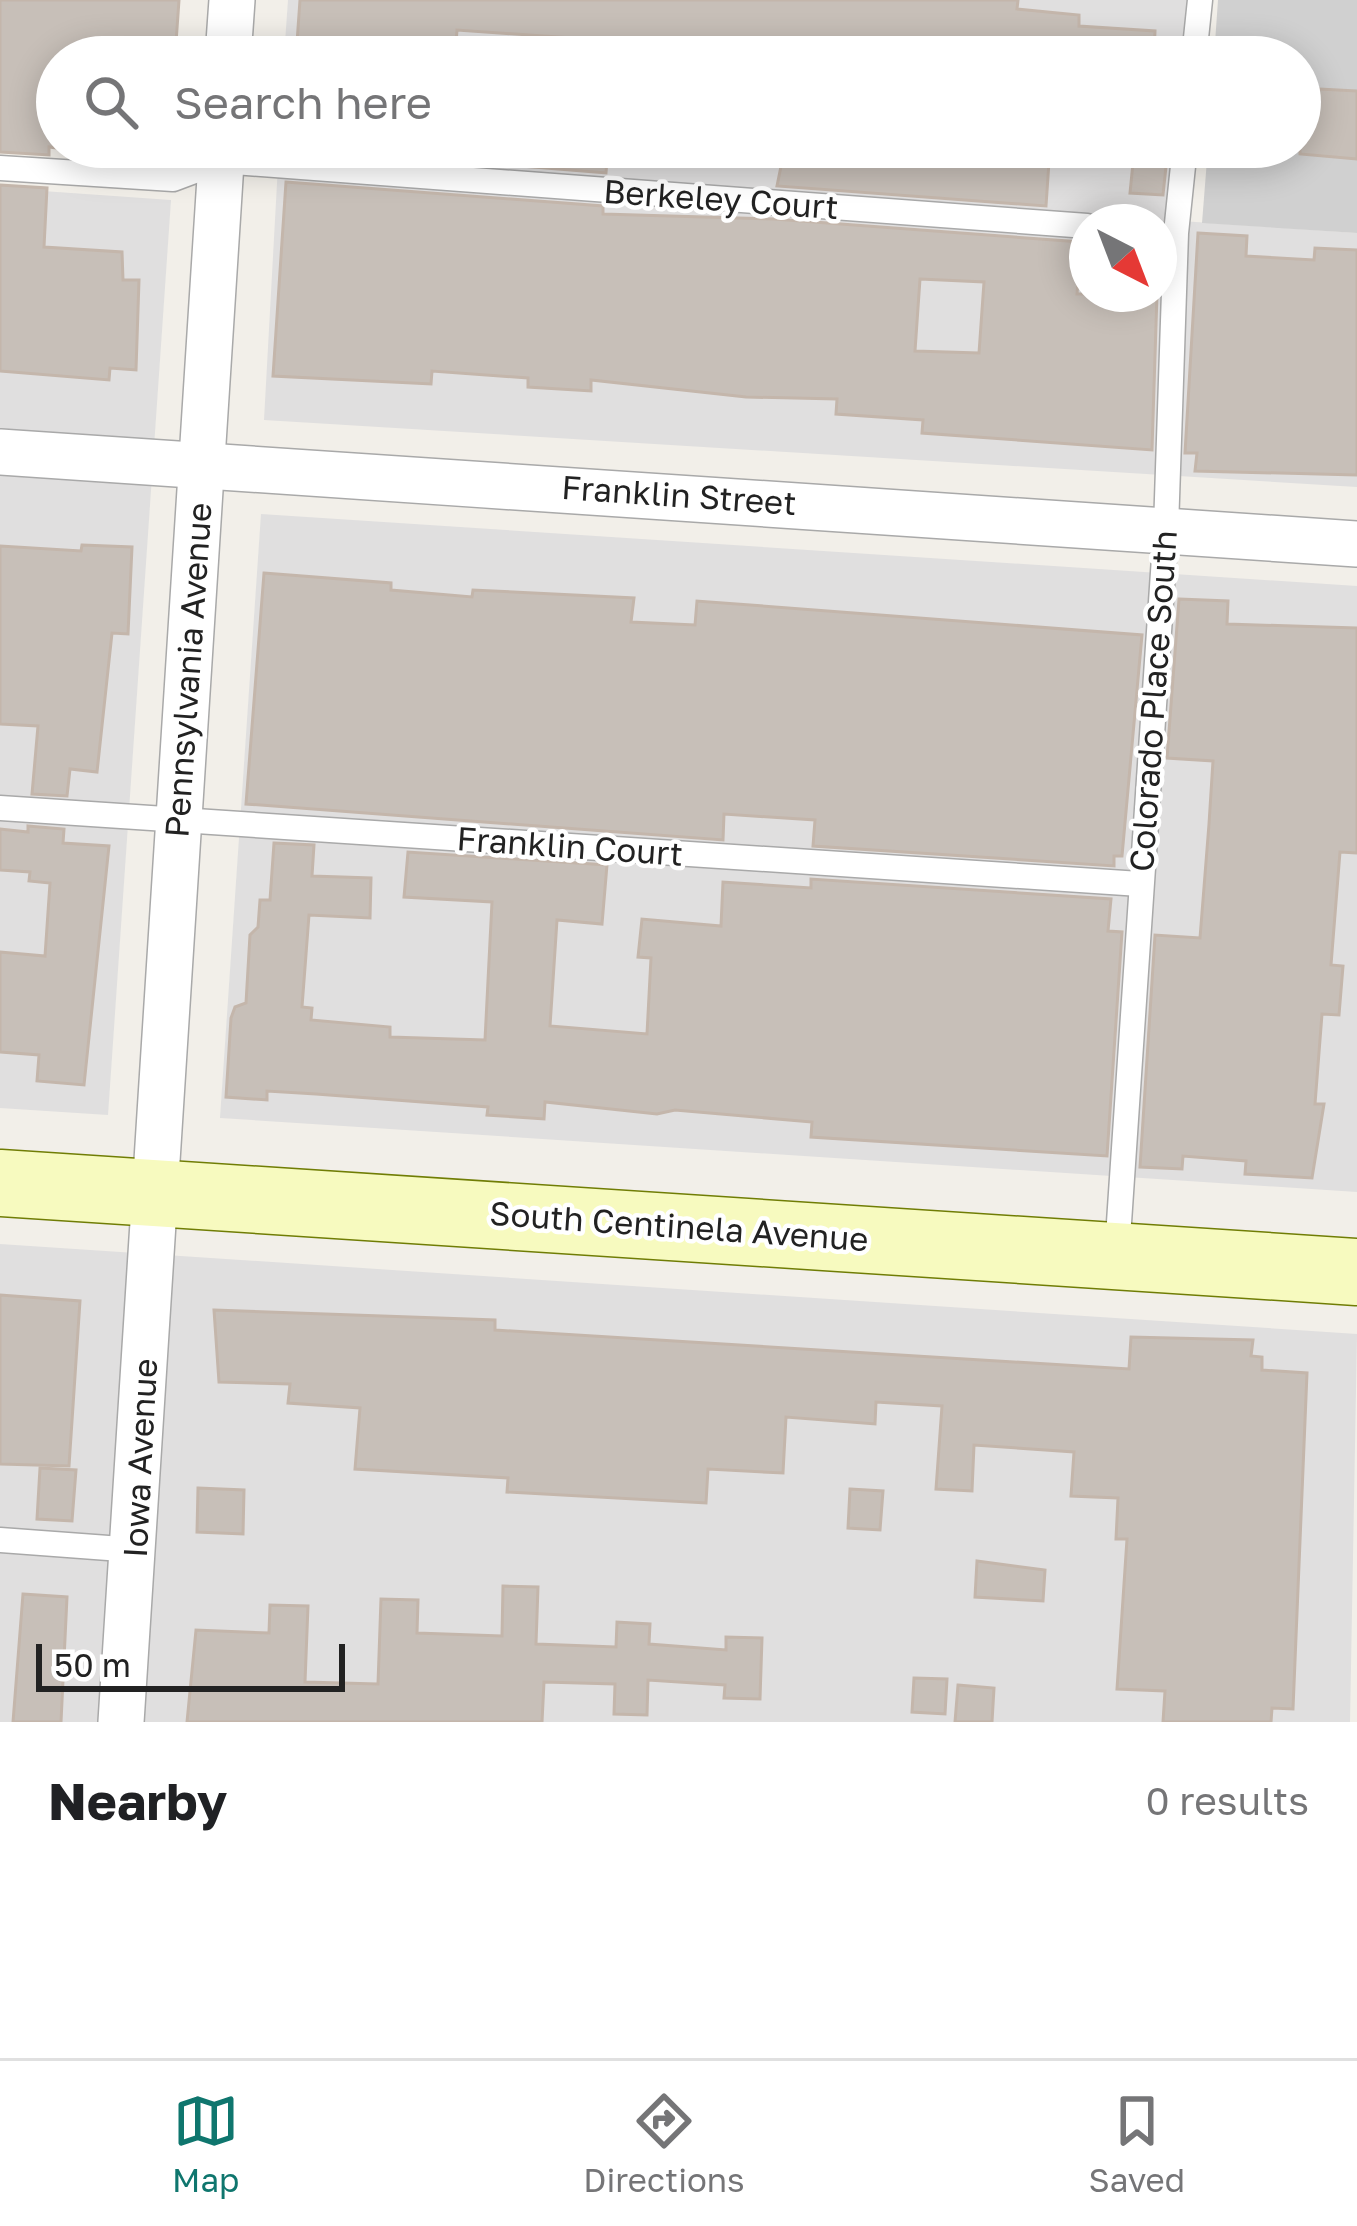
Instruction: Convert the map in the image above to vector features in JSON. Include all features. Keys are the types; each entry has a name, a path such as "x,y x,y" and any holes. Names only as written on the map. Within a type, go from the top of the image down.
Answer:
{"street":[{"path":"229,36 232,0"},
{"name":"Pennsylvania Avenue","path":"156,1193 220,168"},
{"name":"Franklin Street","path":"0,452 1357,544"},
{"name":"South Centinela Avenue","path":"0,1184 1357,1272"},
{"name":"Iowa Avenue","path":"121,1722 156,1193"}],"lane":[{"path":"1196,36 1200,0"},
{"name":"Berkeley Court","path":"0,169 172,179 194,168"},
{"name":"Berkeley Court","path":"389,168 1069,225"},
{"name":"Colorado Place South","path":"1173,204 1181,168"},
{"name":"Colorado Place South","path":"1117,1254 1166,528 1167,312"},
{"name":"Franklin Court","path":"0,808 1140,884"},
{"path":"0,1540 135,1550"}],"shaded area":[{"path":"288,0 1187,0 1183,36 285,36"},
{"path":"1218,0 1357,0 1357,233 1202,223 1206,168 1321,168 1321,36 1215,36"},
{"path":"278,168 1171,168 1168,204 1069,204 1069,312 1177,312 1177,221 1357,233 1357,487 264,420"},
{"path":"0,188 171,200 108,1115 0,1108"},
{"path":"261,514 1357,586 1357,1192 220,1118"},
{"path":"0,1244 1357,1334 1350,1722 0,1722"}],"building":[{"path":"0,0 179,0 176,36 36,36 36,154 0,152"},
{"path":"300,0 1018,0 1017,9 1079,15 1079,26 1155,31 1155,36 542,36 457,30 457,36 297,36"},
{"path":"1321,89 1357,91 1357,159 1321,156"},
{"path":"545,168 606,168 606,173"},
{"path":"781,168 1049,168 1046,206 777,186"},
{"path":"1132,168 1166,168 1163,195 1130,193"},
{"path":"286,182 603,206 603,214 774,219 1069,241 1069,312 1156,312 1152,450 922,433 923,420 836,414 837,399 746,397 591,380 591,391 528,387 528,378 432,371 431,384 273,376","holes":["920,279 984,282 979,353 915,351"]},
{"path":"0,185 47,188 44,247 122,252 123,280 139,280 136,370 110,368 109,380 0,371"},
{"path":"1198,233 1247,236 1246,256 1314,260 1315,248 1357,250 1357,475 1195,471 1197,453 1185,453"},
{"path":"82,545 132,547 128,634 112,633 97,772 70,769 67,796 32,794 38,726 0,724 0,546 81,551"},
{"path":"264,573 391,583 391,590 472,597 473,590 634,598 631,622 695,625 697,601 1142,635 1122,856 1114,856 1114,866 813,846 815,820 724,814 723,840 246,804"},
{"path":"1179,599 1228,601 1227,624 1357,628 1357,853 1340,852 1331,965 1343,966 1339,1015 1322,1014 1315,1104 1324,1104 1312,1178 1245,1174 1246,1161 1183,1156 1182,1169 1140,1167 1155,935 1200,938 1209,824 1213,761 1167,758"},
{"path":"28,826 64,829 63,843 109,846 84,1085 37,1081 39,1055 0,1052 0,952 45,956 50,883 29,881 30,872 0,870 0,829 28,832"},
{"path":"274,843 314,845 312,876 371,878 370,918 309,915 302,1007 312,1008 311,1020 390,1027 390,1037 485,1040 492,902 404,897 408,852 607,865 602,924 557,920 550,1026 647,1034 651,958 638,957 642,919 721,926 723,882 811,888 811,879 1111,899 1108,931 1122,932 1107,1156 811,1137 812,1122 675,1110 657,1114 545,1102 544,1119 487,1115 488,1107 316,1094 267,1091 267,1100 226,1097 231,1018 235,1007 246,1003 250,935 258,927 260,900 270,900"},
{"path":"0,1295 80,1301 69,1466 0,1464"},
{"path":"214,1310 495,1320 495,1330 1129,1369 1131,1337 1253,1340 1251,1356 1262,1357 1262,1370 1307,1373 1293,1709 1272,1708 1271,1722 1163,1722 1165,1691 1117,1689 1127,1539 1116,1539 1118,1498 1071,1496 1074,1452 974,1445 972,1491 936,1489 942,1406 876,1402 875,1424 786,1417 783,1473 708,1469 706,1503 507,1492 508,1478 355,1469 360,1408 288,1403 290,1384 219,1382"},
{"path":"40,1468 76,1470 72,1521 37,1519"},
{"path":"198,1488 244,1490 243,1534 197,1532"},
{"path":"850,1489 883,1491 880,1530 848,1528"},
{"path":"977,1561 1045,1570 1043,1601 975,1597"},
{"path":"503,1586 538,1587 536,1644 616,1647 617,1622 650,1624 649,1644 726,1650 726,1637 762,1638 760,1699 724,1698 725,1685 648,1680 647,1715 614,1714 615,1684 544,1682 542,1722 187,1722 196,1630 269,1633 270,1605 308,1606 305,1682 378,1684 381,1599 418,1600 417,1633 502,1636"},
{"path":"23,1594 67,1597 61,1722 13,1722"},
{"path":"914,1678 947,1679 945,1714 912,1712"},
{"path":"958,1685 994,1688 992,1722 955,1722"}]}
